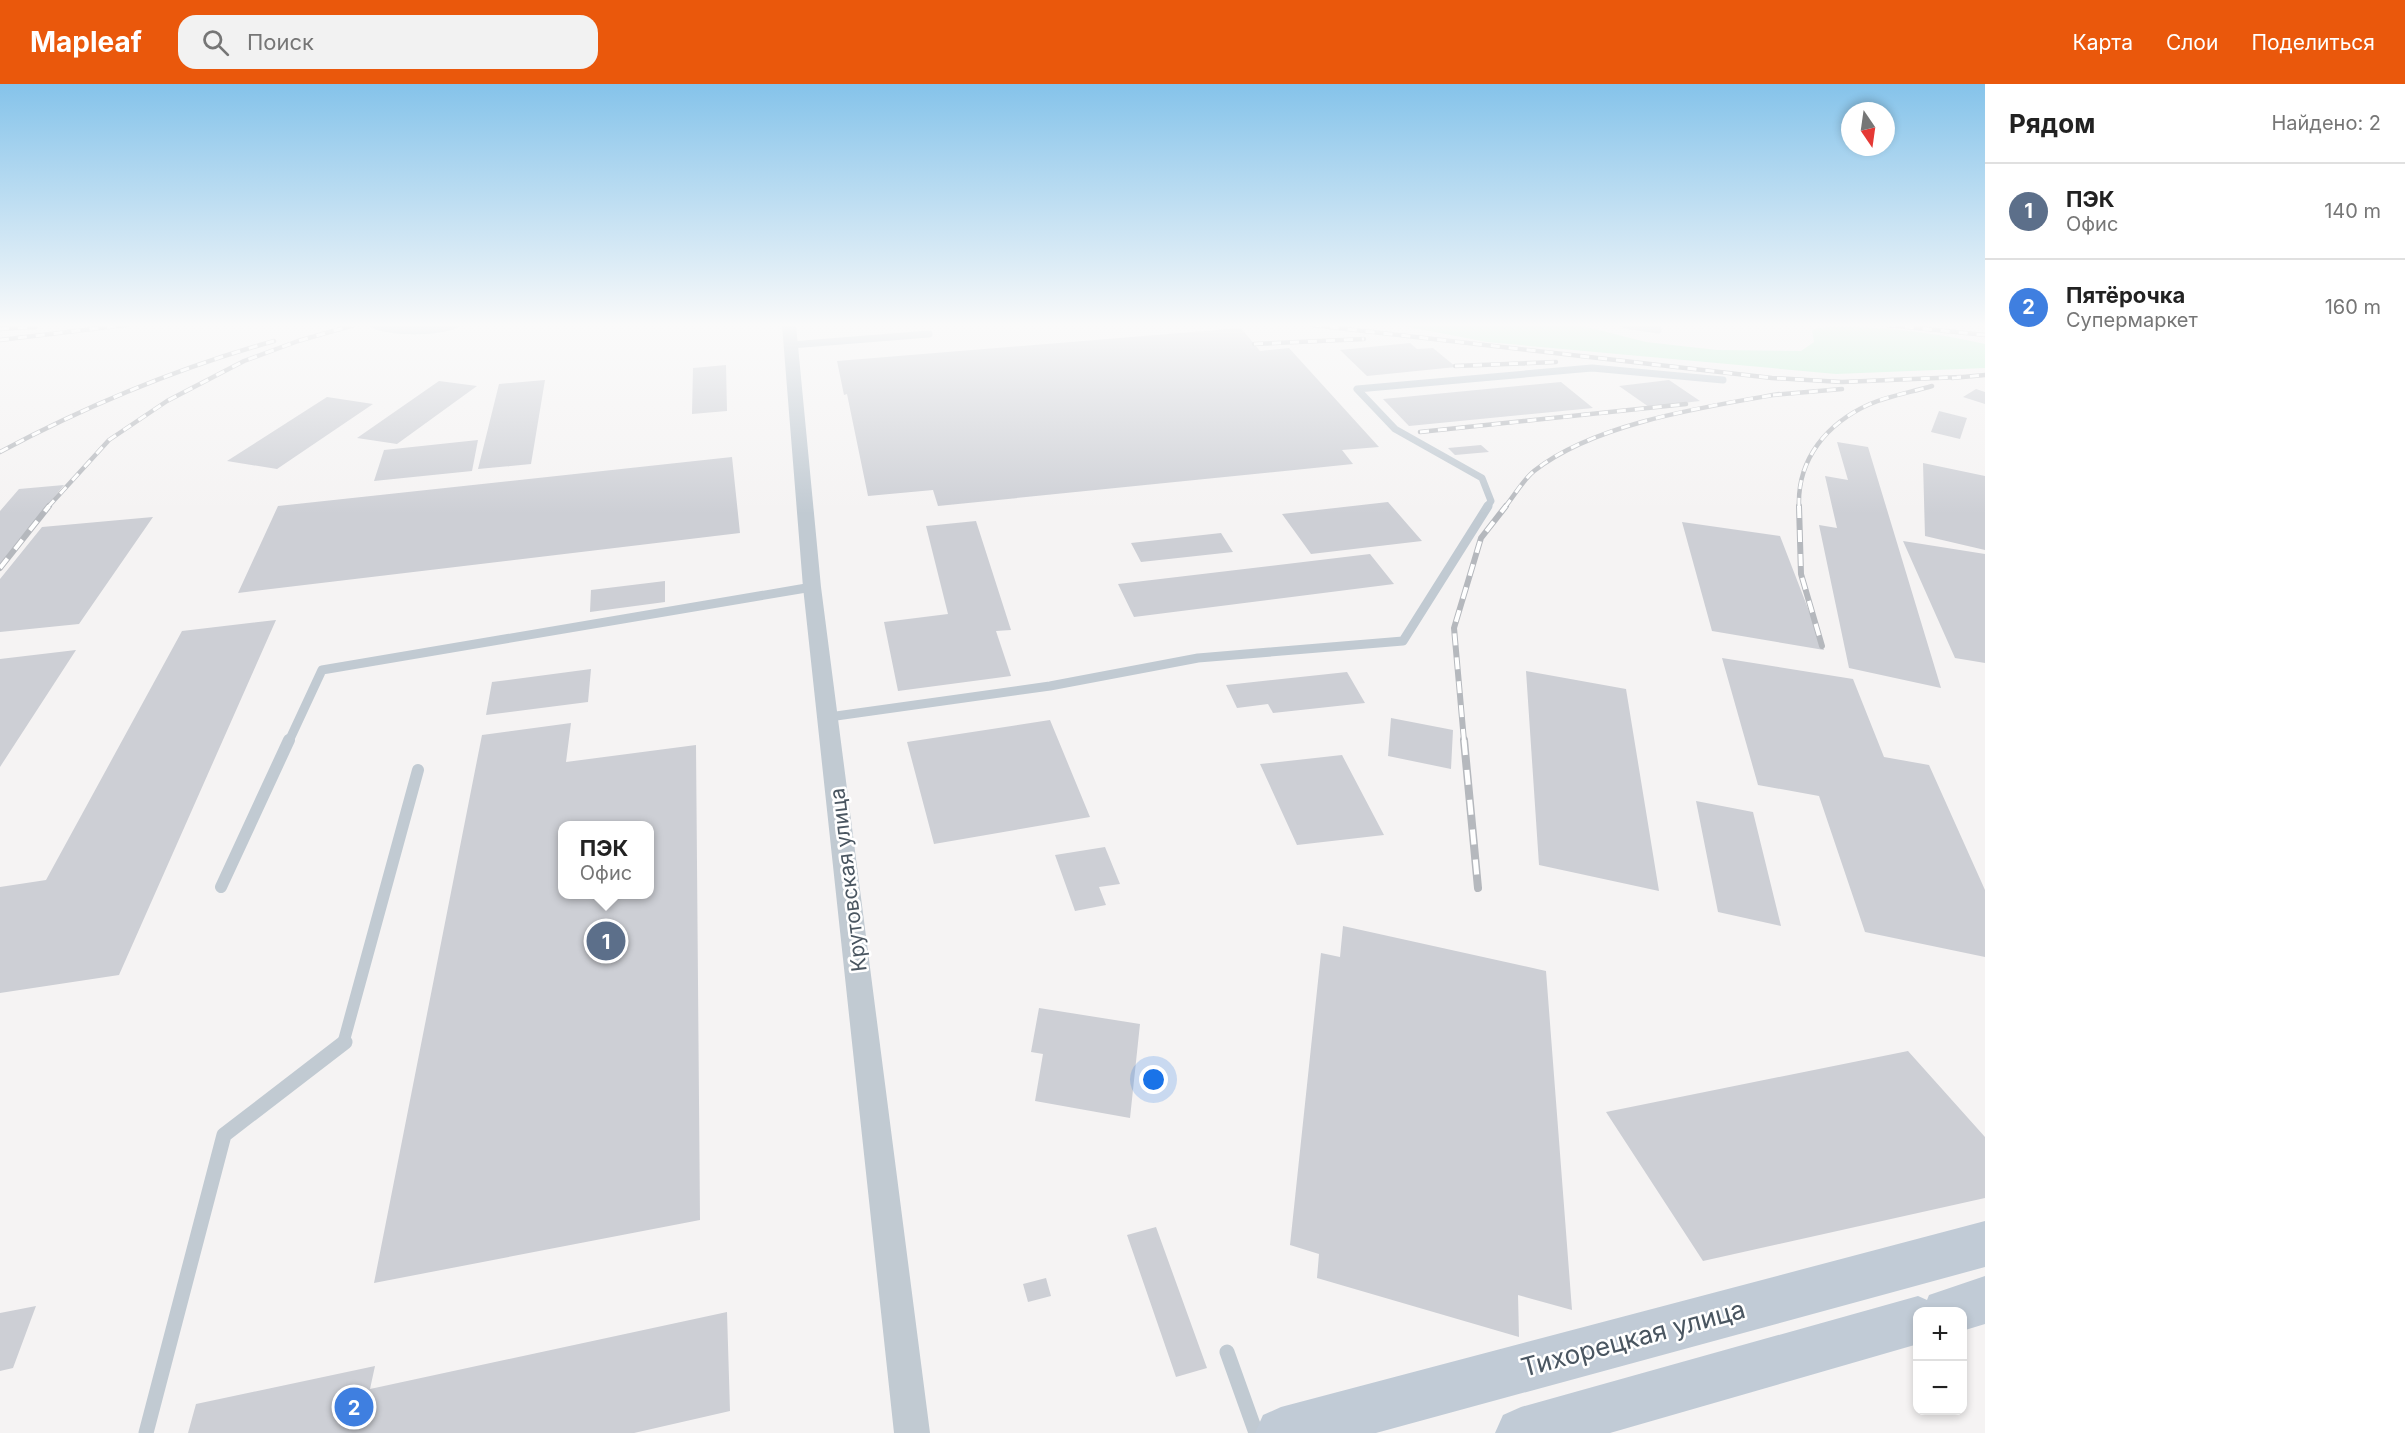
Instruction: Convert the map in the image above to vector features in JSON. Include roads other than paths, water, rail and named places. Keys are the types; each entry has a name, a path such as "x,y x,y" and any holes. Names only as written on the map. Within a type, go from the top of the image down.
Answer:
{"main road":[{"name":"Тихорецкая улица","path":"1281,1433 1985,1244"},
{"path":"1960,1307 1985,1300"},
{"path":"1521,1433 1913,1321"}],"street":[{"name":"Крутовская улица","path":"795,388 812,587 912,1433"}],"lane":[{"path":"829,717 1050,686 1198,658 1403,641 1491,501 1482,478 1395,429 1357,389 1369,388"},
{"path":"221,887 322,670 812,587"},
{"path":"146,1433 224,1135 345,1042 418,770"},
{"path":"1227,1352 1256,1433"}],"railway":[{"path":"0,452 100,403 137,388"},
{"path":"48,507 109,440 167,401 192,388"},
{"path":"1799,507 1803,473 1809,458 1828,432 1840,421 1870,404 1924,388"},
{"path":"1774,395 1842,389"},
{"path":"1774,395 1779,394"},
{"path":"1505,507 1522,483 1534,471 1559,454 1587,441 1651,419 1774,395"},
{"path":"1420,432 1686,404"},
{"path":"0,568 49,506"},
{"path":"1464,741 1454,628 1481,538 1506,506"},
{"path":"1799,507 1801,574 1822,646"},
{"path":"1464,740 1478,888"}],"place":[{"name":"ПЭК","path":"606,941"},
{"name":"Пятёрочка","path":"354,1407"}]}
